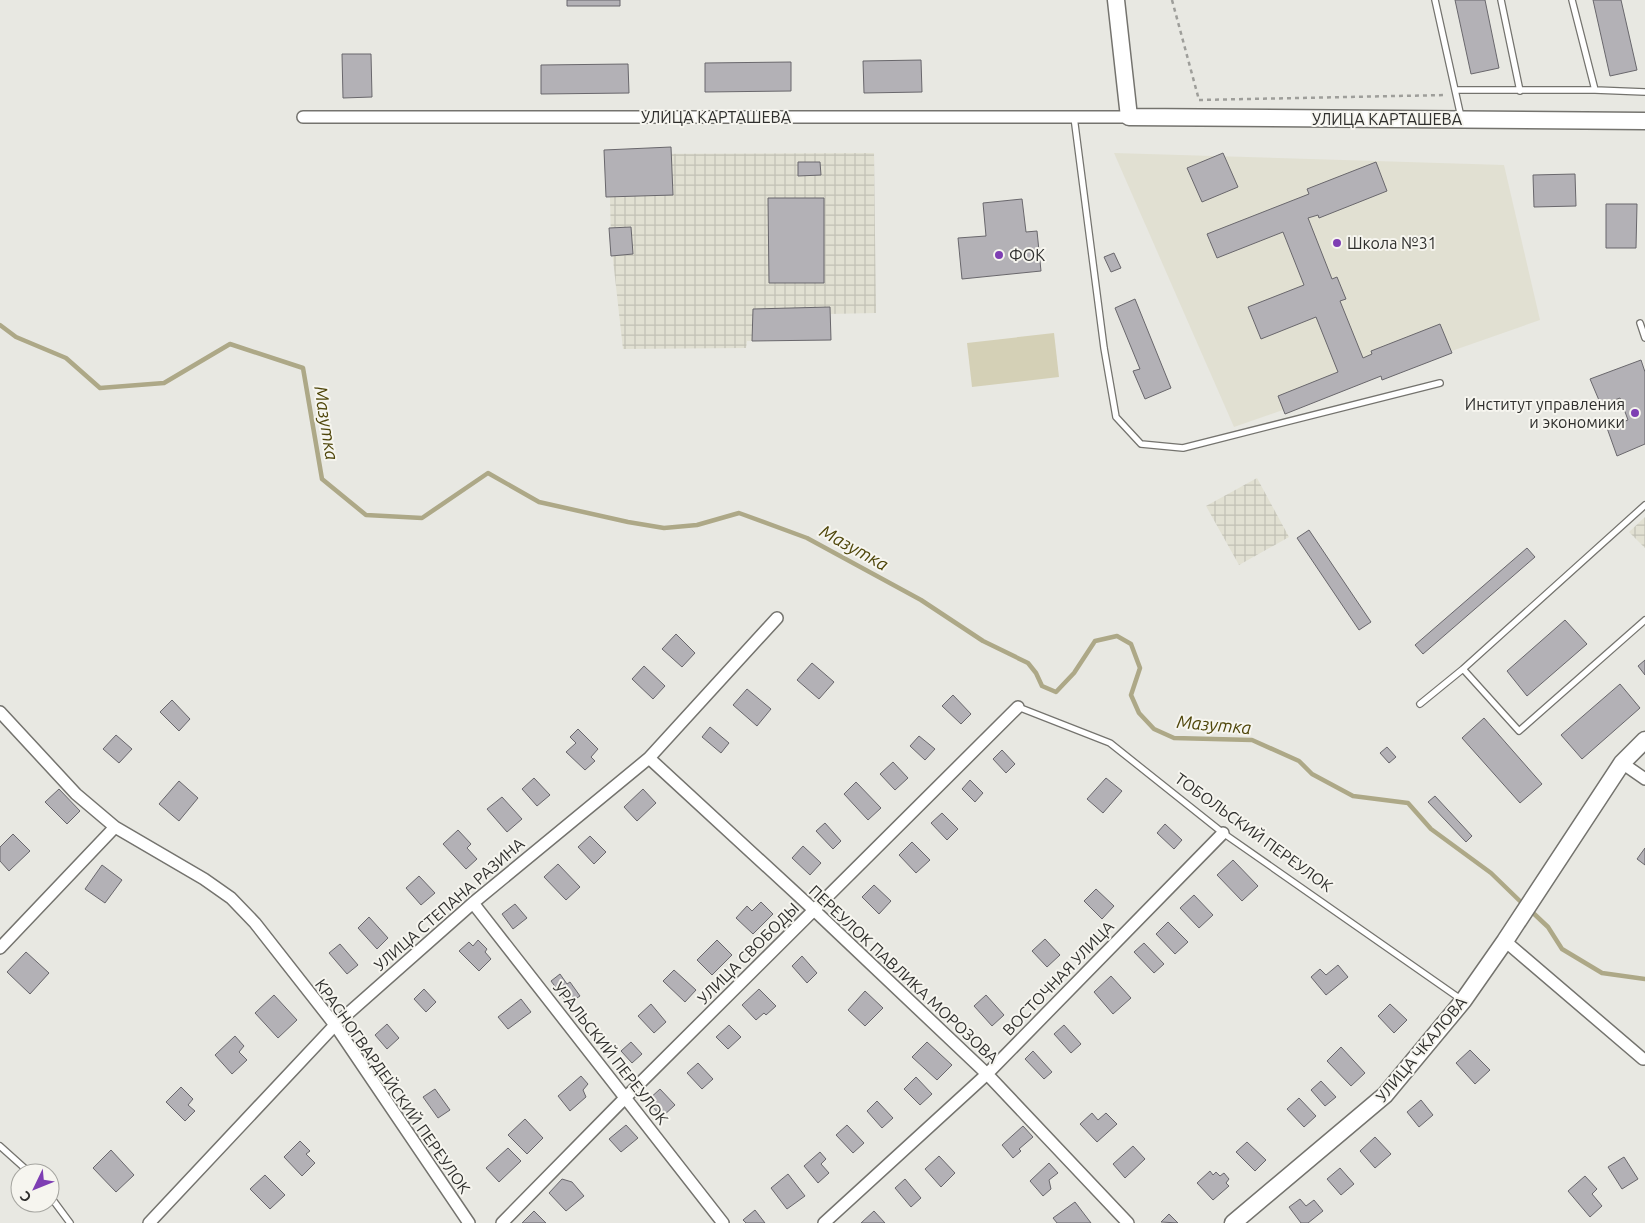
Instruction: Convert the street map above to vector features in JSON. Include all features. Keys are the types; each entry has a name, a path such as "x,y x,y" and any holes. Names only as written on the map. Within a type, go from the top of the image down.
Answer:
{"street":[{"path":"1116,0 1130,117"},
{"name":"УЛИЦА КАРТАШЕВА","path":"303,117 1130,117 1645,121"},
{"name":"УЛИЦА СТЕПАНА РАЗИНА","path":"149,1223 335,1025 473,903 648,758 777,618"},
{"name":"УЛИЦА СВОБОДЫ","path":"502,1223 1018,707"},
{"name":"КРАСНОГВАРДЕЙСКИЙ ПЕРЕУЛОК","path":"0,712 76,794 115,827 204,879 231,898 255,923 335,1025 469,1223"},
{"name":"УЛИЦА ЧКАЛОВА","path":"1233,1223 1385,1095 1463,1001 1505,941 1622,763 1645,740"},
{"name":"ПЕРЕУЛОК ПАВЛИКА МОРОЗОВА","path":"648,758 814,910 987,1074 1128,1223"},
{"path":"1622,763 1645,779"},
{"path":"0,948 115,827"},
{"name":"ВОСТОЧНАЯ УЛИЦА","path":"824,1223 987,1074 1223,834"},
{"name":"УРАЛЬСКИЙ ПЕРЕУЛОК","path":"473,903 723,1223"},
{"path":"1505,941 1643,1058"}],"lane":[{"path":"1435,0 1462,120"},
{"path":"1501,0 1520,91"},
{"path":"1572,0 1595,90"},
{"path":"1456,93 1595,90 1645,92"},
{"path":"1074,117 1104,348 1116,417 1141,444 1183,448 1440,383"},
{"path":"1640,324 1645,338"},
{"path":"1420,704 1463,669 1645,505"},
{"path":"1463,669 1519,731 1645,620"},
{"name":"ТОБОЛЬСКИЙ ПЕРЕУЛОК","path":"1018,707 1110,744 1223,834 1463,1001"},
{"path":"0,1146 19,1163"},
{"path":"60,1210 70,1223"}],"path":[{"path":"1172,0 1199,100 1456,93"}],"shaded area":[{"path":"874,153 876,313 830,314 831,340 747,341 746,348 623,349 611,242 609,154"},
{"name":"Школа №31","path":"1114,153 1504,165 1540,320 1234,427"},
{"path":"1054,333 1059,377 972,387 967,343"},
{"path":"1257,478 1289,537 1239,565 1206,506"},
{"path":"1645,517 1645,548 1629,532"}],"building":[{"path":"567,0 620,0 620,6 567,6"},
{"path":"1455,0 1485,0 1499,68 1471,74"},
{"path":"1593,0 1621,0 1637,70 1610,76"},
{"path":"342,54 371,54 372,97 343,98"},
{"path":"921,60 922,92 864,93 863,61"},
{"path":"791,62 791,91 705,92 705,63"},
{"path":"628,64 629,93 541,94 541,65"},
{"path":"671,147 673,195 606,197 604,150"},
{"path":"1223,153 1238,187 1202,202 1187,168"},
{"path":"798,162 820,162 821,175 798,176"},
{"path":"1376,162 1387,191 1319,218 1318,215 1308,218 1332,279 1337,277 1346,299 1340,301 1363,358 1372,354 1371,351 1440,324 1452,353 1382,380 1381,376 1285,414 1278,396 1338,372 1316,317 1261,339 1248,307 1304,285 1283,232 1217,258 1207,234 1309,194 1307,189"},
{"path":"1575,174 1576,206 1534,207 1533,175"},
{"path":"768,198 824,198 824,283 769,283"},
{"name":"ФОК","path":"1022,199 1026,232 1037,231 1041,271 962,279 958,238 986,236 983,203"},
{"path":"1606,204 1637,204 1636,248 1606,248"},
{"path":"631,227 633,254 611,256 609,228"},
{"path":"1114,253 1121,268 1111,272 1104,257"},
{"path":"1135,299 1171,388 1145,399 1133,371 1140,369 1115,308"},
{"path":"830,307 831,340 752,341 753,309"},
{"name":"Институт управления и экономики","path":"1641,360 1645,372 1645,444 1617,456 1607,428 1628,420 1620,398 1601,405 1590,379"},
{"path":"1309,530 1371,622 1359,630 1297,538"},
{"path":"1527,548 1535,557 1423,654 1415,645"},
{"path":"1565,620 1587,644 1527,696 1507,671"},
{"path":"676,634 695,653 682,667 662,649"},
{"path":"1645,660 1645,675 1638,666"},
{"path":"812,663 834,682 819,699 797,680"},
{"path":"644,666 665,686 653,699 632,679"},
{"path":"1620,684 1640,708 1582,759 1561,735"},
{"path":"747,689 771,709 757,726 733,705"},
{"path":"953,695 971,714 961,724 942,706"},
{"path":"172,700 190,719 179,731 160,712"},
{"path":"1484,718 1542,784 1520,803 1462,738"},
{"path":"710,727 729,743 721,753 702,737"},
{"path":"578,729 598,749 591,757 595,761 585,770 566,752 576,743 570,737"},
{"path":"116,735 132,749 119,763 103,749"},
{"path":"919,736 935,749 925,760 910,746"},
{"path":"1387,747 1396,757 1389,763 1380,753"},
{"path":"1002,750 1015,764 1006,773 993,759"},
{"path":"893,762 908,778 895,790 880,774"},
{"path":"534,778 550,795 537,806 522,789"},
{"path":"1106,778 1122,791 1103,813 1087,799"},
{"path":"970,780 983,793 975,802 962,789"},
{"path":"179,781 198,798 179,821 159,804"},
{"path":"856,782 881,808 868,820 844,794"},
{"path":"59,789 80,811 67,824 45,802"},
{"path":"643,789 656,803 637,821 624,807"},
{"path":"1435,796 1472,836 1466,842 1428,802"},
{"path":"502,797 522,819 507,832 487,809"},
{"path":"942,813 958,829 947,840 931,823"},
{"path":"825,823 841,841 833,849 816,831"},
{"path":"1165,824 1182,840 1174,849 1157,833"},
{"path":"458,830 471,844 467,848 477,859 466,869 443,844"},
{"path":"13,834 30,851 9,871 0,861 0,847"},
{"path":"590,836 606,852 594,864 578,847"},
{"path":"912,842 930,860 916,873 899,855"},
{"path":"803,846 821,863 810,875 792,858"},
{"path":"1645,848 1645,865 1637,859"},
{"path":"1233,860 1258,886 1242,901 1217,875"},
{"path":"558,864 580,887 566,900 544,877"},
{"path":"102,865 122,880 105,903 85,889"},
{"path":"419,876 435,893 421,905 406,888"},
{"path":"874,885 891,901 879,914 862,897"},
{"path":"1096,889 1114,906 1102,919 1084,901"},
{"path":"1194,895 1213,915 1199,928 1180,908"},
{"path":"761,902 773,914 753,934 736,918 747,906 752,911"},
{"path":"515,904 527,918 513,929 502,914"},
{"path":"369,917 388,938 377,949 358,928"},
{"path":"1168,922 1188,942 1175,954 1156,934"},
{"path":"1045,939 1060,955 1047,967 1032,951"},
{"path":"478,940 487,949 485,952 491,959 479,971 459,951 469,942 473,946"},
{"path":"717,940 732,955 712,975 697,960"},
{"path":"1144,943 1164,964 1154,973 1134,952"},
{"path":"340,944 358,965 347,974 329,953"},
{"path":"26,952 49,973 30,994 7,972"},
{"path":"802,956 817,973 807,983 792,966"},
{"path":"1338,965 1348,977 1326,995 1311,977 1320,969 1326,975"},
{"path":"674,970 696,990 685,1002 663,981"},
{"path":"560,974 567,984 570,982 580,996 568,1004 551,981"},
{"path":"1111,976 1131,998 1113,1014 1094,992"},
{"path":"424,989 436,1002 426,1012 414,999"},
{"path":"759,989 776,1006 766,1015 764,1013 756,1020 742,1005"},
{"path":"865,991 883,1008 865,1026 848,1010"},
{"path":"274,995 297,1020 278,1038 255,1013"},
{"path":"986,995 1004,1015 992,1026 974,1006"},
{"path":"521,999 531,1012 508,1029 498,1017"},
{"path":"651,1004 666,1022 654,1033 638,1016"},
{"path":"1390,1004 1407,1020 1394,1033 1378,1016"},
{"path":"387,1024 399,1038 387,1049 375,1035"},
{"path":"729,1025 741,1037 728,1049 716,1037"},
{"path":"1064,1025 1081,1044 1071,1053 1054,1034"},
{"path":"235,1036 244,1046 239,1052 247,1060 232,1074 215,1055"},
{"path":"631,1042 642,1054 632,1063 621,1051"},
{"path":"927,1042 952,1065 937,1080 912,1057"},
{"path":"1341,1047 1365,1073 1351,1086 1327,1061"},
{"path":"1470,1050 1490,1070 1475,1084 1456,1063"},
{"path":"1033,1051 1052,1072 1044,1079 1025,1059"},
{"path":"698,1063 713,1079 702,1089 687,1073"},
{"path":"581,1076 588,1084 583,1090 586,1097 570,1111 558,1096"},
{"path":"916,1077 932,1094 920,1105 904,1089"},
{"path":"1321,1081 1336,1097 1325,1106 1311,1090"},
{"path":"181,1087 193,1099 188,1105 195,1111 185,1121 166,1102"},
{"path":"435,1089 450,1110 438,1118 423,1097"},
{"path":"660,1089 675,1105 662,1117 647,1101"},
{"path":"1299,1098 1316,1116 1304,1127 1287,1109"},
{"path":"1421,1100 1433,1115 1419,1127 1407,1112"},
{"path":"877,1101 893,1118 882,1128 867,1111"},
{"path":"1092,1113 1098,1120 1106,1113 1117,1124 1097,1142 1080,1124"},
{"path":"525,1119 543,1138 527,1154 508,1135"},
{"path":"626,1125 638,1138 621,1152 609,1139"},
{"path":"847,1125 864,1143 853,1153 836,1135"},
{"path":"1023,1126 1033,1137 1019,1149 1021,1151 1013,1158 1002,1145"},
{"path":"1375,1137 1391,1154 1375,1168 1360,1151"},
{"path":"300,1141 310,1151 306,1154 315,1163 302,1176 284,1157"},
{"path":"1247,1142 1266,1160 1255,1171 1236,1152"},
{"path":"1133,1146 1145,1159 1125,1178 1113,1164"},
{"path":"508,1148 521,1161 499,1182 486,1168"},
{"path":"111,1150 134,1175 116,1192 93,1168"},
{"path":"820,1152 826,1159 821,1164 829,1173 818,1183 804,1166"},
{"path":"939,1156 955,1173 941,1187 925,1169"},
{"path":"1624,1157 1638,1179 1622,1189 1608,1167"},
{"path":"1049,1163 1058,1173 1049,1180 1051,1189 1043,1196 1030,1181"},
{"path":"1340,1168 1354,1184 1341,1195 1327,1179"},
{"path":"1210,1171 1213,1175 1216,1172 1220,1176 1224,1173 1229,1179 1226,1183 1229,1186 1213,1200 1197,1183"},
{"path":"788,1174 805,1196 787,1209 771,1188"},
{"path":"265,1175 285,1195 270,1209 250,1189"},
{"path":"1585,1176 1597,1189 1592,1194 1602,1206 1590,1217 1568,1191"},
{"path":"562,1179 572,1182 584,1196 566,1211 549,1193"},
{"path":"905,1179 921,1198 911,1207 895,1188"},
{"path":"1300,1199 1306,1206 1314,1200 1323,1211 1308,1223 1301,1223 1289,1207"},
{"path":"1075,1202 1091,1223 1057,1223 1053,1218"},
{"path":"755,1210 765,1223 746,1223 743,1220"},
{"path":"534,1211 546,1223 522,1223"},
{"path":"874,1211 885,1223 861,1223"},
{"path":"1169,1214 1178,1223 1161,1222"}],"waterway":[{"name":"Мазутка","path":"0,325 16,337 66,358 100,388 164,383 230,344 303,368 322,479 366,515 422,518 488,473 539,502 664,528 697,525 739,513 807,538 921,600 983,641 1028,663 1036,673 1042,686 1056,692 1074,673 1095,641 1117,636 1131,644 1140,668 1131,695 1139,713 1154,729 1174,738 1252,740 1299,761 1312,774 1353,796 1408,803 1431,829 1491,873 1524,905"},
{"name":"Мазутка","path":"1530,910 1548,927 1562,949 1602,973 1645,979"}],"place":[{"name":"Школа №31","path":"1337,243"},
{"name":"ФОК","path":"999,255"},
{"name":"Институт управления и экономики","path":"1635,413"}]}
